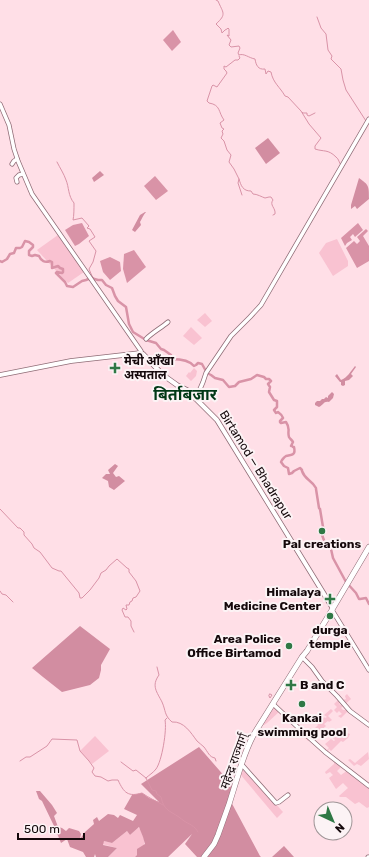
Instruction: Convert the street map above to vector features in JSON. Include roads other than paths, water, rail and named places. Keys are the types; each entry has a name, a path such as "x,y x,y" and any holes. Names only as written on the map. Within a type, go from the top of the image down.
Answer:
{"highway":[{"name":"महेन्द्र राज्मार्ग्","path":"204,857 214,844 218,835 247,746 369,547"}],"main road":[{"path":"0,376 78,361 141,353"},
{"name":"Birtamod — Bhadrapur","path":"141,353 159,373 173,384 187,390 216,420 332,609"}],"street":[{"path":"0,104 9,125 17,159 32,194 141,353"},
{"path":"193,396 200,389 206,372 231,336 261,305 369,119"},
{"path":"12,164 17,159"},
{"path":"17,182 16,178 23,174"},
{"path":"146,338 168,322"},
{"path":"332,609 369,670"},
{"path":"303,656 320,679 350,711 369,725"},
{"path":"273,704 325,752 369,786"},
{"path":"241,766 243,766 276,803 288,795"}],"waterway":[{"path":"216,0 218,1 223,13 222,18 216,24 221,29 222,33 228,28 229,29 229,36 227,35 231,40 229,45 231,47 239,46 239,55 255,59 258,67 265,69 266,74 268,71 271,72 275,82 285,96 288,97 301,111 309,124 321,138 315,146 315,149 331,153 337,158 341,165"},
{"path":"317,17 321,28 326,34 328,50 332,56 331,59 341,69 346,90 366,121"},
{"path":"239,56 240,58 238,60 235,60 226,67 224,66 227,73 217,87 212,86 207,101 216,105 224,120 220,123 224,129 222,131 223,134 221,138 231,155 229,162 239,179 238,183 242,195"},
{"path":"302,112 307,113 309,116 315,113"},
{"path":"57,162 65,178 74,203 73,220 82,218 89,226 87,228 90,229 95,237 89,241 96,251 89,269 95,279"},
{"path":"239,179 244,189 265,198 271,197 275,212 273,215"},
{"path":"0,261 2,262 7,259 10,254 14,253 16,248 22,247 25,241 29,242 33,245 29,251 29,255 39,256 43,261 52,262 52,268 58,266 63,269 62,273 56,273 67,286 73,287 82,281 91,278 102,280 106,285 112,288 118,301 126,307 129,324 133,332 146,340 156,343 161,349 171,355 172,359 187,361 194,366 198,363 202,364 207,373 215,378 223,380 229,387 235,386 239,382 251,379 257,375 269,379 271,381 268,384 270,387 269,392 274,400 277,401 277,407 274,410 276,413 278,412 281,414 283,418 280,422 286,422 289,428 289,437 293,442 292,446"},
{"path":"293,447 294,453 292,455 285,456 281,462 288,468 289,474 300,468 302,470"},
{"path":"302,471 316,488"},
{"path":"316,489 324,533 322,535 325,543 331,549 333,558 346,582 356,593 359,599 366,598 369,604"},
{"path":"0,509 18,528 24,532 24,535 34,548 40,552 52,568 61,571 79,593 80,598 82,598 90,590 101,573 117,559 129,569 129,572 136,581 140,591 129,605 126,605 127,609 126,610 123,608 122,610 125,617 128,617 131,621 131,626 134,632"},
{"path":"0,591 13,602"},
{"path":"157,667 159,675 155,682 155,686 168,717 172,722 184,725 210,755 215,758 216,761"},
{"path":"270,694 272,695 270,698 269,696 270,694"},
{"path":"146,778 154,772 158,765 165,738 165,720 167,718"},
{"path":"20,761 26,757 30,757 47,746 52,739 77,740 80,751 94,768 92,772 95,776 101,777 108,781 118,780 122,788 127,793 142,793 163,805"},
{"path":"121,762 133,771 136,770 146,778 152,790 156,791 161,797 167,809 194,827 198,832"}],"place":[{"name":"मेची आँखा अस्पताल","path":"115,368"},
{"name":"Pal creations","path":"322,531"},
{"name":"Himalaya Medicine Center","path":"330,599"},
{"name":"durga temple","path":"330,616"},
{"name":"Area Police Office Birtamod","path":"289,646"},
{"name":"B and C","path":"291,685"},
{"name":"Kankai swimming pool","path":"302,704"}],"district":[{"name":"बिर्ताबजार","path":"185,394"}]}
